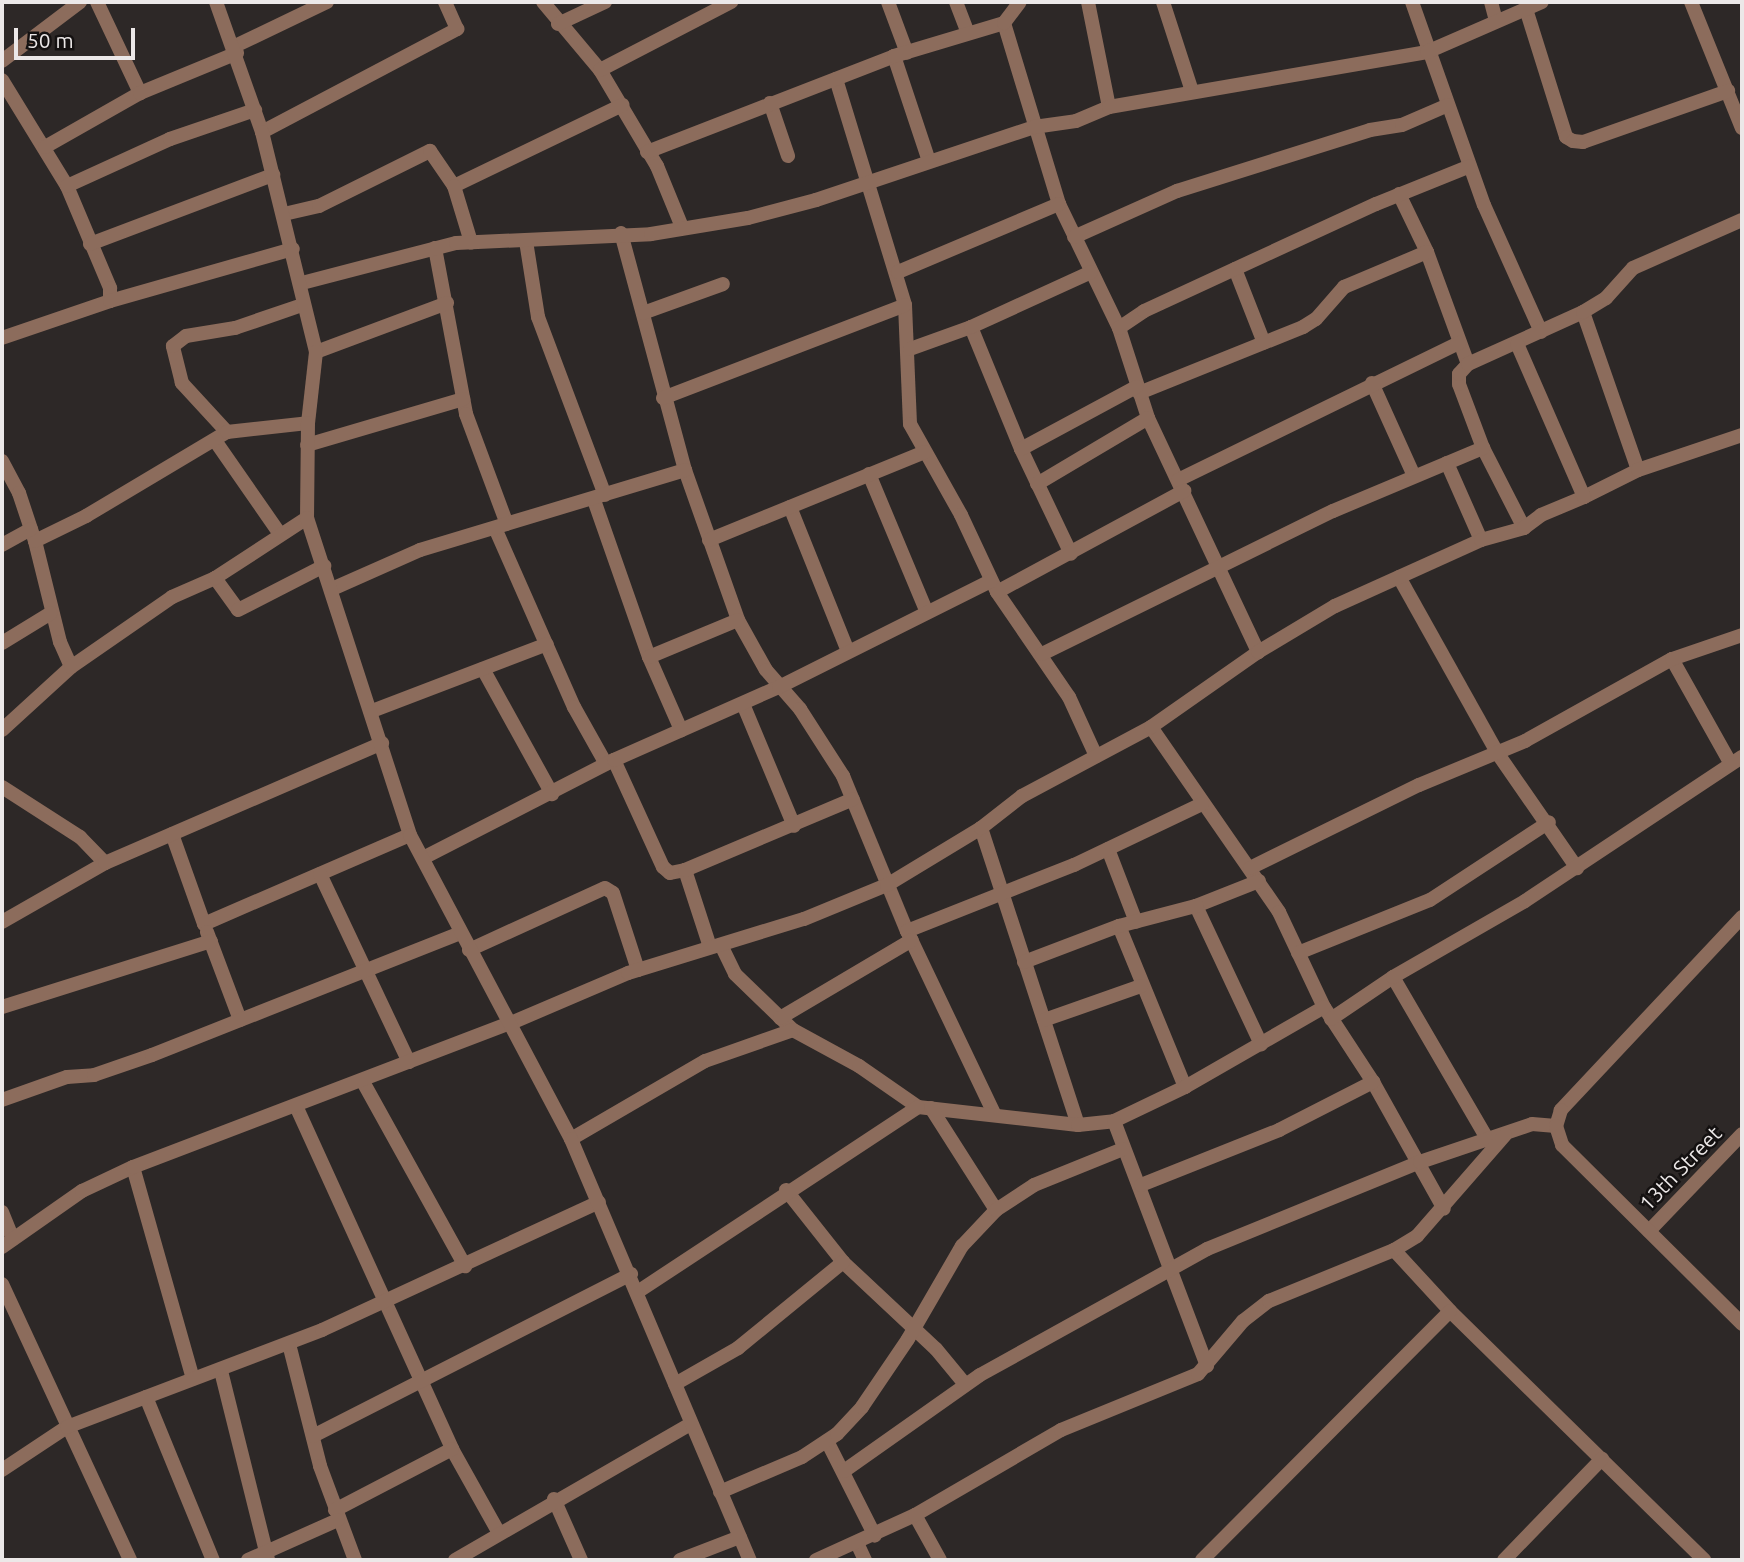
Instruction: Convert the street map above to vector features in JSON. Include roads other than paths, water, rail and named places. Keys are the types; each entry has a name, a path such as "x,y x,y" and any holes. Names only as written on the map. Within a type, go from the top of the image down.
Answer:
{"street":[{"path":"2,61 79,2"},
{"path":"97,2 140,93"},
{"path":"216,2 236,50 262,132 302,283 302,305 316,352 308,423 307,517 410,835 571,1139 639,1291 691,1424 750,1560"},
{"path":"45,146 140,93 236,50 327,2"},
{"path":"262,132 457,29 445,2"},
{"path":"543,2 558,24 600,70 622,105 676,204 682,227"},
{"path":"558,24 605,2"},
{"path":"600,70 731,2"},
{"path":"888,2 929,161"},
{"path":"956,2 968,33"},
{"path":"647,152 901,55 1004,23 1020,2"},
{"path":"1088,2 1108,107"},
{"path":"1163,2 1192,91"},
{"path":"1412,2 1427,52 1470,166 1541,332"},
{"path":"1491,2 1496,21"},
{"path":"302,283 435,248 471,242 526,241 621,233 651,234 748,218 870,183 1034,127 1076,121 1108,107 1427,52 1542,2"},
{"path":"1691,2 1742,128"},
{"path":"1526,9 1566,137 1573,141 1583,142 1728,91"},
{"path":"1004,23 1059,204 1119,328 1148,418 1181,485 1216,568 1258,652"},
{"path":"836,79 870,183 875,217 898,272 910,349 906,397 910,424 994,586 1069,697 1096,756"},
{"path":"2,80 45,146 67,186 110,288 110,301"},
{"path":"771,103 788,156"},
{"path":"454,186 622,105"},
{"path":"1074,237 1177,191 1370,130 1402,125 1448,105"},
{"path":"67,186 170,139 255,110"},
{"path":"284,214 318,206 430,151 454,186 471,242"},
{"path":"1119,328 1144,311 1235,269 1399,194 1470,166"},
{"path":"90,244 273,174"},
{"path":"1399,194 1427,252 1468,364"},
{"path":"898,272 1059,204"},
{"path":"1524,528 1483,448 1459,384 1468,364 1583,312 1606,298 1633,268 1742,220"},
{"path":"621,233 663,398 685,470 738,620 779,687 800,709 853,799 887,885 994,1113"},
{"path":"526,241 541,326 649,657 681,730"},
{"path":"435,248 463,399 501,526 547,644 588,736 610,762 663,867 670,873 685,870 853,799"},
{"path":"2,338 110,301 293,249"},
{"path":"1021,449 1138,390 1264,343 1317,319 1344,287 1427,252"},
{"path":"1235,269 1264,343"},
{"path":"910,349 971,327 1091,272"},
{"path":"643,313 723,284"},
{"path":"316,352 447,303"},
{"path":"228,432 182,383 173,346 186,336 235,328 302,305"},
{"path":"663,398 905,305"},
{"path":"1583,312 1638,470"},
{"path":"971,327 1021,449 1071,554"},
{"path":"423,858 610,762 779,687 926,610 994,586 1071,554 1181,485 1372,383 1459,344"},
{"path":"1517,344 1584,497"},
{"path":"1372,383 1414,476"},
{"path":"307,445 463,399"},
{"path":"1037,484 1148,418"},
{"path":"2,545 33,535 216,442 228,432 308,423"},
{"path":"2,1212 8,1243 82,1191 133,1167 511,1023 638,970 804,919 887,885 981,828 1022,796 1151,727 1258,652 1335,606 1481,540 1524,528 1541,515 1638,470 1742,435"},
{"path":"216,442 280,534"},
{"path":"1042,654 1216,568 1414,476 1483,448"},
{"path":"709,540 925,452"},
{"path":"2,461 33,535 51,612 71,667"},
{"path":"1447,463 1481,540"},
{"path":"332,589 420,550 685,470"},
{"path":"869,474 926,610"},
{"path":"790,507 848,651"},
{"path":"2,730 71,667 172,597 215,578 307,517"},
{"path":"215,578 234,608 244,609 324,566"},
{"path":"1399,577 1499,754 1549,822 1577,868"},
{"path":"2,643 51,612"},
{"path":"649,657 738,620"},
{"path":"1250,867 1419,785 1499,754 1672,659 1742,635"},
{"path":"372,711 547,644"},
{"path":"639,1291 786,1190 925,1107 994,1113 1078,1125 1114,1121 1185,1087 1261,1044 1328,1013 1577,868 1736,761 1672,659"},
{"path":"483,668 552,794"},
{"path":"743,704 794,826"},
{"path":"1151,727 1202,804 1259,881 1328,1013 1373,1082 1444,1209"},
{"path":"2,922 105,863 382,743"},
{"path":"2,787 80,837 105,863"},
{"path":"780,1018 910,936 1108,849 1202,804"},
{"path":"1298,953 1430,900 1549,822"},
{"path":"981,828 1078,1125"},
{"path":"172,834 240,1020"},
{"path":"204,924 410,835"},
{"path":"1108,849 1136,922"},
{"path":"685,870 716,946 735,974 793,1030 859,1066 925,1107 996,1210"},
{"path":"320,874 409,1062"},
{"path":"1024,962 1119,926 1196,906 1259,881"},
{"path":"469,950 604,888 613,893 638,970"},
{"path":"1196,906 1261,1044"},
{"path":"1742,917 1561,1110 1556,1126 1562,1145 1742,1324"},
{"path":"1119,926 1141,986 1185,1087"},
{"path":"2,1100 66,1077 94,1075 460,933"},
{"path":"2,1007 211,941"},
{"path":"1392,977 1488,1140"},
{"path":"1044,1020 1141,986"},
{"path":"571,1139 705,1061 793,1030"},
{"path":"362,1080 465,1266"},
{"path":"1141,1185 1279,1130 1373,1082"},
{"path":"296,1106 452,1449 499,1533"},
{"path":"1114,1121 1123,1149 1141,1185 1207,1366"},
{"path":"845,1471 965,1384 1207,1249 1312,1202 1420,1162 1532,1125 1556,1126"},
{"name":"13th Street","path":"1649,1231 1742,1134"},
{"path":"816,1560 875,1536 915,1515 1061,1430 1198,1374 1242,1321 1269,1301 1394,1250 1417,1236 1444,1209 1505,1135"},
{"path":"720,1492 827,1441 862,1407 914,1329 962,1246 996,1210 1034,1185 1123,1149"},
{"path":"133,1167 193,1379"},
{"path":"786,1190 843,1262 914,1329 965,1384"},
{"path":"2,1470 67,1427 289,1344 387,1302 599,1202"},
{"path":"1394,1250 1450,1311 1704,1560"},
{"path":"675,1384 738,1348 843,1262"},
{"path":"313,1436 631,1274"},
{"path":"2,1284 130,1560"},
{"path":"1202,1560 1450,1311"},
{"path":"289,1344 336,1515 355,1560"},
{"path":"221,1371 267,1556"},
{"path":"146,1397 213,1560"},
{"path":"455,1560 554,1500 691,1424"},
{"path":"827,1441 845,1471 875,1536"},
{"path":"248,1560 267,1556 452,1449"},
{"path":"1504,1560 1602,1459"},
{"path":"554,1500 581,1560"},
{"path":"915,1515 940,1560"},
{"path":"680,1560 740,1537"},
{"path":"857,1543 865,1560"}]}
